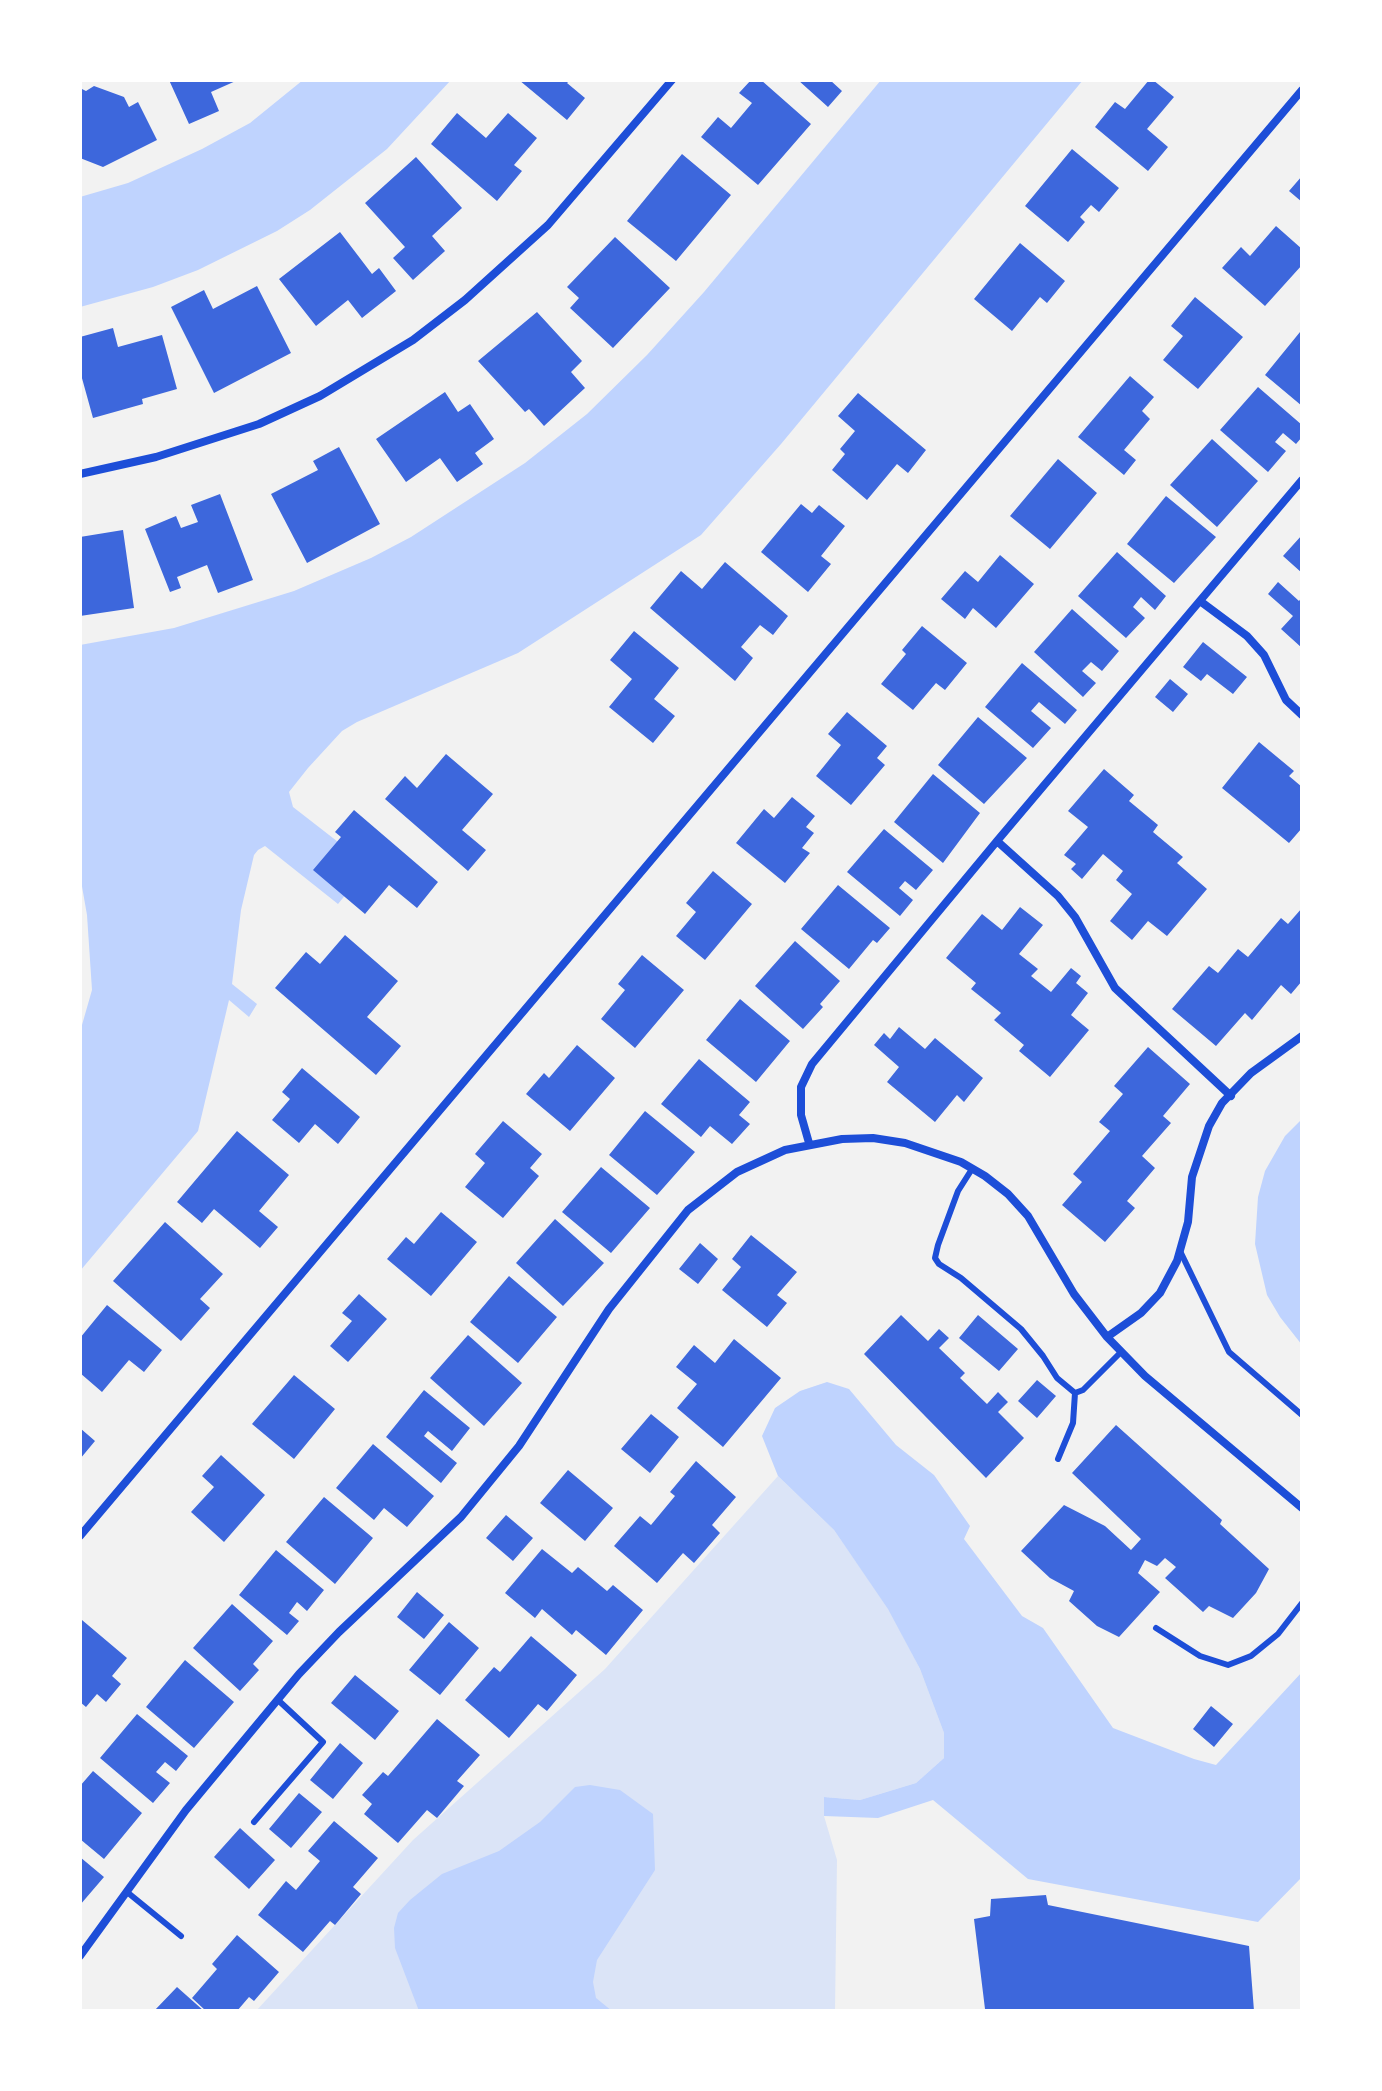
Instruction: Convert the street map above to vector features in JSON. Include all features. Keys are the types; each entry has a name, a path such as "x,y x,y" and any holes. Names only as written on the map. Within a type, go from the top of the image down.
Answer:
{"street":[{"path":"80,474 156,457 259,424 320,396 413,340 477,290 548,225 672,80"},
{"path":"80,1536 1302,90"},
{"path":"809,1143 801,1115 801,1087 812,1064 1302,480"},
{"path":"1200,601 1247,636 1264,655 1286,700 1302,715"},
{"path":"997,841 1040,878 1075,917 1115,988 1231,1096"},
{"path":"1107,1337 1141,1313 1160,1293 1177,1261 1188,1222 1192,1177 1209,1126 1222,1103 1251,1073 1302,1036"},
{"path":"80,1956 186,1810 278,1700 339,1632 461,1517 519,1446 609,1309 688,1210 711,1190 748,1166 785,1150 809,1143 873,1138 905,1143 972,1169 1008,1194 1028,1216 1074,1294 1121,1352 1145,1376 1302,1508"}],"lane":[{"path":"972,1169 958,1191 935,1258 1021,1329 1057,1378 1075,1393"},
{"path":"1180,1251 1229,1352 1302,1415"},
{"path":"1075,1393 1083,1390 1121,1352"},
{"path":"1058,1459 1073,1423 1075,1393"},
{"path":"1156,1628 1200,1656 1228,1665 1251,1656 1278,1634 1302,1603"},
{"path":"254,1822 323,1742 278,1700"},
{"path":"127,1892 181,1936"}],"shaded area":[{"path":"778,1476 834,1530 889,1609 920,1669 944,1733 944,1758 916,1783 860,1800 824,1797 824,1816 837,1860 835,2011 256,2011 413,1840 605,1669"}],"water":[{"path":"303,80 451,80 387,149 310,210 277,231 198,270 153,287 80,307 80,197 128,183 202,149 250,123"},
{"path":"881,80 1083,80 781,444 701,535 518,653 357,722 342,731 308,768 289,792 293,807 369,866 338,904 265,846 254,855 241,910 232,984 257,1004 249,1017 229,1000 198,1131 80,1271 80,1032 92,990 87,915 80,875 80,645 174,628 294,591 411,537 525,463 587,414 647,355 704,292"},
{"path":"1302,1119 1302,1345 1267,1295 1255,1244 1258,1197 1265,1171 1285,1136"},
{"path":"827,1382 849,1389 896,1445 934,1475 970,1526 964,1539 1022,1616 1043,1628 1113,1728 1216,1765 1302,1672 1302,1877 1258,1922 1028,1879 933,1800 878,1818 824,1816 824,1797 860,1800 916,1783 944,1758 944,1733 920,1669 888,1609 834,1530 778,1476 762,1436 775,1408 800,1391"},
{"path":"590,1785 620,1790 653,1814 655,1870 597,1960 593,1982 596,1998 612,2011 419,2011 395,1948 394,1928 398,1913 442,1874 499,1851 540,1822 575,1787"}],"building":[{"path":"169,80 238,80 211,92 219,111 189,124"},
{"path":"519,80 570,80 567,83 585,98 567,120"},
{"path":"751,80 761,80 811,124 758,185 701,137 718,117 731,128 752,103 739,93"},
{"path":"798,80 830,80 842,91 828,107"},
{"path":"1149,80 1174,97 1147,129 1168,147 1148,171 1095,127 1115,102 1125,109"},
{"path":"94,86 124,97 129,107 138,102 157,140 103,167 80,158 80,88 86,91"},
{"path":"457,113 486,138 508,113 537,138 514,165 522,171 497,201 431,144"},
{"path":"1072,149 1119,188 1099,212 1091,205 1080,217 1085,222 1068,242 1025,206"},
{"path":"682,154 731,195 676,261 627,221"},
{"path":"416,157 462,208 432,236 445,251 413,280 393,258 405,247 365,203"},
{"path":"1302,176 1302,202 1289,191"},
{"path":"1276,226 1302,249 1302,265 1265,306 1222,268 1241,247 1250,256"},
{"path":"340,232 372,274 379,268 396,291 362,318 348,300 316,326 279,279"},
{"path":"615,237 670,288 613,348 570,308 579,298 567,287"},
{"path":"1020,243 1065,281 1047,303 1040,297 1012,331 974,299"},
{"path":"257,286 291,353 214,393 171,307 204,290 213,309"},
{"path":"1195,297 1243,337 1198,389 1163,360 1183,336 1171,326"},
{"path":"537,312 582,361 571,372 585,388 544,426 529,409 525,412 478,361"},
{"path":"113,328 118,347 162,335 177,389 142,399 143,404 93,418 80,371 80,337"},
{"path":"1300,332 1302,334 1302,406 1265,375"},
{"path":"1130,376 1154,397 1142,411 1150,419 1124,450 1136,460 1124,475 1078,437"},
{"path":"1258,387 1302,425 1302,437 1296,444 1283,433 1275,442 1286,451 1268,472 1220,430"},
{"path":"445,392 458,412 470,404 494,439 475,453 483,464 457,482 440,458 406,482 376,439"},
{"path":"858,393 926,450 908,473 897,464 867,500 832,470 845,454 840,449 855,431 838,416"},
{"path":"1212,439 1258,481 1217,527 1170,485"},
{"path":"339,447 380,524 307,563 271,494 318,470 313,461"},
{"path":"1058,459 1097,493 1050,549 1010,516"},
{"path":"220,494 253,580 218,593 207,565 177,577 181,588 170,592 145,529 176,516 181,528 198,522 191,505"},
{"path":"1166,496 1216,537 1174,583 1127,544"},
{"path":"801,504 812,513 819,505 845,526 821,556 831,564 808,592 761,552"},
{"path":"123,530 134,608 80,616 80,537"},
{"path":"1302,535 1302,573 1283,556"},
{"path":"1117,552 1166,596 1155,610 1141,597 1133,607 1145,618 1126,638 1078,596"},
{"path":"1000,555 1034,584 996,628 973,608 965,619 941,599 965,571 978,582"},
{"path":"725,562 788,616 773,635 760,625 741,647 753,658 735,681 650,608 681,571 702,589"},
{"path":"1278,582 1299,601 1302,597 1302,648 1281,629 1293,616 1268,594"},
{"path":"1072,609 1119,651 1102,671 1091,662 1082,671 1096,683 1083,697 1034,652"},
{"path":"922,626 967,663 945,690 936,683 913,710 881,684 906,654 902,650"},
{"path":"634,631 679,668 654,699 675,716 653,743 609,707 632,679 610,660"},
{"path":"1203,642 1247,677 1233,694 1207,674 1201,681 1183,667"},
{"path":"1022,663 1077,710 1065,724 1039,702 1031,711 1051,728 1033,748 985,707"},
{"path":"1170,679 1188,694 1173,712 1155,697"},
{"path":"847,712 887,746 877,758 885,765 851,805 816,776 841,745 828,734"},
{"path":"978,717 1027,758 984,804 938,765"},
{"path":"1259,742 1294,771 1289,776 1302,787 1302,828 1289,843 1222,788"},
{"path":"446,754 493,794 462,830 486,850 468,871 385,799 405,776 417,788"},
{"path":"1104,769 1134,795 1129,801 1158,825 1153,832 1183,857 1177,863 1207,889 1167,936 1148,921 1132,940 1110,921 1132,894 1116,880 1123,871 1103,854 1082,879 1071,869 1076,864 1064,855 1088,827 1068,811"},
{"path":"933,774 980,813 943,863 894,822"},
{"path":"792,797 815,816 806,827 814,833 802,848 810,853 785,883 736,843 764,809 774,818"},
{"path":"354,810 438,882 417,908 389,885 365,914 313,870 341,837 335,832"},
{"path":"884,829 933,870 916,890 905,881 899,888 913,900 900,916 847,872"},
{"path":"713,871 752,904 705,960 676,936 696,912 686,903"},
{"path":"838,885 890,928 877,943 873,940 849,969 801,929"},
{"path":"1020,907 1043,925 1019,954 1038,969 1031,976 1051,992 1071,968 1081,976 1076,983 1088,993 1071,1015 1089,1030 1050,1077 1019,1051 1024,1045 994,1020 1001,1013 971,989 976,983 946,958 982,914 1002,930"},
{"path":"1302,908 1302,981 1291,994 1281,985 1252,1020 1245,1013 1216,1046 1172,1009 1209,966 1218,973 1238,949 1248,957 1281,918 1288,924"},
{"path":"345,935 398,981 367,1017 401,1046 376,1075 275,988 306,952 320,964"},
{"path":"795,941 840,981 820,1004 823,1007 803,1029 755,986"},
{"path":"642,955 684,990 635,1048 601,1019 625,990 618,984"},
{"path":"740,999 790,1041 756,1082 706,1040"},
{"path":"899,1027 925,1049 935,1038 983,1078 964,1102 957,1095 935,1122 887,1082 899,1067 874,1045 884,1033 890,1039"},
{"path":"577,1045 615,1078 570,1131 526,1094 544,1073 549,1078"},
{"path":"1148,1047 1190,1084 1163,1116 1171,1123 1142,1156 1155,1168 1127,1201 1135,1208 1105,1242 1062,1205 1082,1182 1073,1174 1110,1131 1099,1122 1123,1094 1114,1086"},
{"path":"699,1059 750,1102 739,1115 750,1124 732,1144 710,1126 701,1137 661,1104"},
{"path":"302,1068 360,1117 338,1144 315,1124 299,1143 272,1120 290,1099 282,1092"},
{"path":"645,1111 695,1152 657,1195 609,1155"},
{"path":"503,1121 542,1154 530,1168 539,1176 503,1218 465,1187 485,1163 475,1154"},
{"path":"237,1131 289,1175 259,1211 278,1227 260,1248 214,1209 202,1223 177,1202"},
{"path":"601,1167 650,1208 611,1253 562,1212"},
{"path":"441,1212 477,1242 431,1296 387,1259 406,1237 414,1244"},
{"path":"555,1219 604,1263 563,1306 516,1263"},
{"path":"165,1222 223,1274 200,1299 210,1308 181,1341 113,1281"},
{"path":"751,1235 797,1272 777,1295 787,1303 767,1327 722,1290 741,1267 732,1259"},
{"path":"700,1243 718,1259 698,1284 679,1269"},
{"path":"509,1276 557,1317 518,1363 470,1322"},
{"path":"359,1294 387,1319 348,1362 330,1346 352,1321 342,1313"},
{"path":"107,1305 162,1350 144,1372 129,1360 102,1392 80,1373 80,1338"},
{"path":"901,1315 928,1341 939,1329 949,1338 939,1348 965,1373 960,1378 987,1404 998,1392 1008,1402 998,1412 1024,1438 986,1478 864,1354"},
{"path":"978,1315 1018,1349 999,1371 959,1338"},
{"path":"468,1335 522,1383 484,1426 430,1378"},
{"path":"734,1339 781,1378 723,1447 677,1408 697,1384 676,1367 694,1345 715,1363"},
{"path":"294,1375 335,1409 294,1459 252,1424"},
{"path":"1037,1380 1056,1396 1037,1418 1018,1401"},
{"path":"424,1390 470,1428 452,1451 428,1431 424,1436 457,1463 441,1483 386,1437"},
{"path":"651,1414 679,1437 650,1473 621,1449"},
{"path":"1116,1425 1222,1520 1220,1524 1269,1569 1256,1593 1233,1618 1209,1606 1203,1612 1165,1578 1176,1567 1165,1558 1157,1566 1145,1560 1138,1573 1160,1592 1119,1637 1097,1626 1069,1601 1074,1591 1050,1578 1021,1551 1064,1505 1105,1526 1131,1550 1141,1539 1072,1473"},
{"path":"80,1428 95,1441 80,1459"},
{"path":"373,1444 434,1496 407,1527 384,1508 374,1520 336,1488"},
{"path":"221,1455 265,1495 224,1542 191,1512 214,1487 202,1476"},
{"path":"696,1461 736,1497 712,1525 720,1533 694,1563 683,1553 657,1583 614,1546 640,1516 651,1525 675,1496 670,1492"},
{"path":"568,1470 613,1508 585,1541 540,1503"},
{"path":"324,1497 373,1538 335,1584 286,1542"},
{"path":"506,1515 533,1538 513,1561 486,1538"},
{"path":"542,1549 572,1573 578,1567 607,1591 613,1585 643,1610 606,1655 576,1630 572,1635 542,1609 535,1618 505,1593"},
{"path":"276,1550 324,1590 307,1611 297,1602 289,1613 299,1621 287,1635 239,1595"},
{"path":"417,1592 444,1615 424,1639 397,1617"},
{"path":"232,1604 273,1641 253,1664 259,1670 240,1691 193,1648"},
{"path":"82,1620 127,1658 112,1676 121,1684 106,1702 97,1694 86,1707 80,1702"},
{"path":"449,1622 479,1648 440,1695 409,1670"},
{"path":"531,1636 577,1675 547,1711 538,1704 509,1738 465,1700 494,1667 500,1672"},
{"path":"185,1660 234,1702 194,1748 146,1707"},
{"path":"355,1675 399,1711 375,1740 331,1703"},
{"path":"1211,1706 1233,1724 1214,1747 1193,1729"},
{"path":"137,1714 188,1756 176,1771 165,1762 156,1772 170,1783 153,1803 100,1758"},
{"path":"437,1719 480,1755 457,1781 464,1786 437,1818 427,1810 398,1843 364,1814 372,1804 362,1795 383,1772 388,1776"},
{"path":"340,1743 363,1763 333,1799 310,1780"},
{"path":"93,1771 142,1813 104,1859 80,1839 80,1786"},
{"path":"299,1793 322,1812 291,1848 269,1829"},
{"path":"334,1821 378,1858 353,1887 361,1894 335,1925 330,1921 303,1952 258,1915 286,1881 296,1890 320,1861 308,1851"},
{"path":"240,1828 275,1860 249,1889 214,1857"},
{"path":"80,1857 104,1877 80,1905"},
{"path":"1046,1895 1048,1905 1249,1946 1254,2011 985,2009 974,1919 990,1916 991,1899"},
{"path":"237,1935 279,1972 254,2001 249,1997 237,2011 206,2011 192,1998 217,1969 212,1964"},
{"path":"177,1987 204,2011 154,2011"}]}
